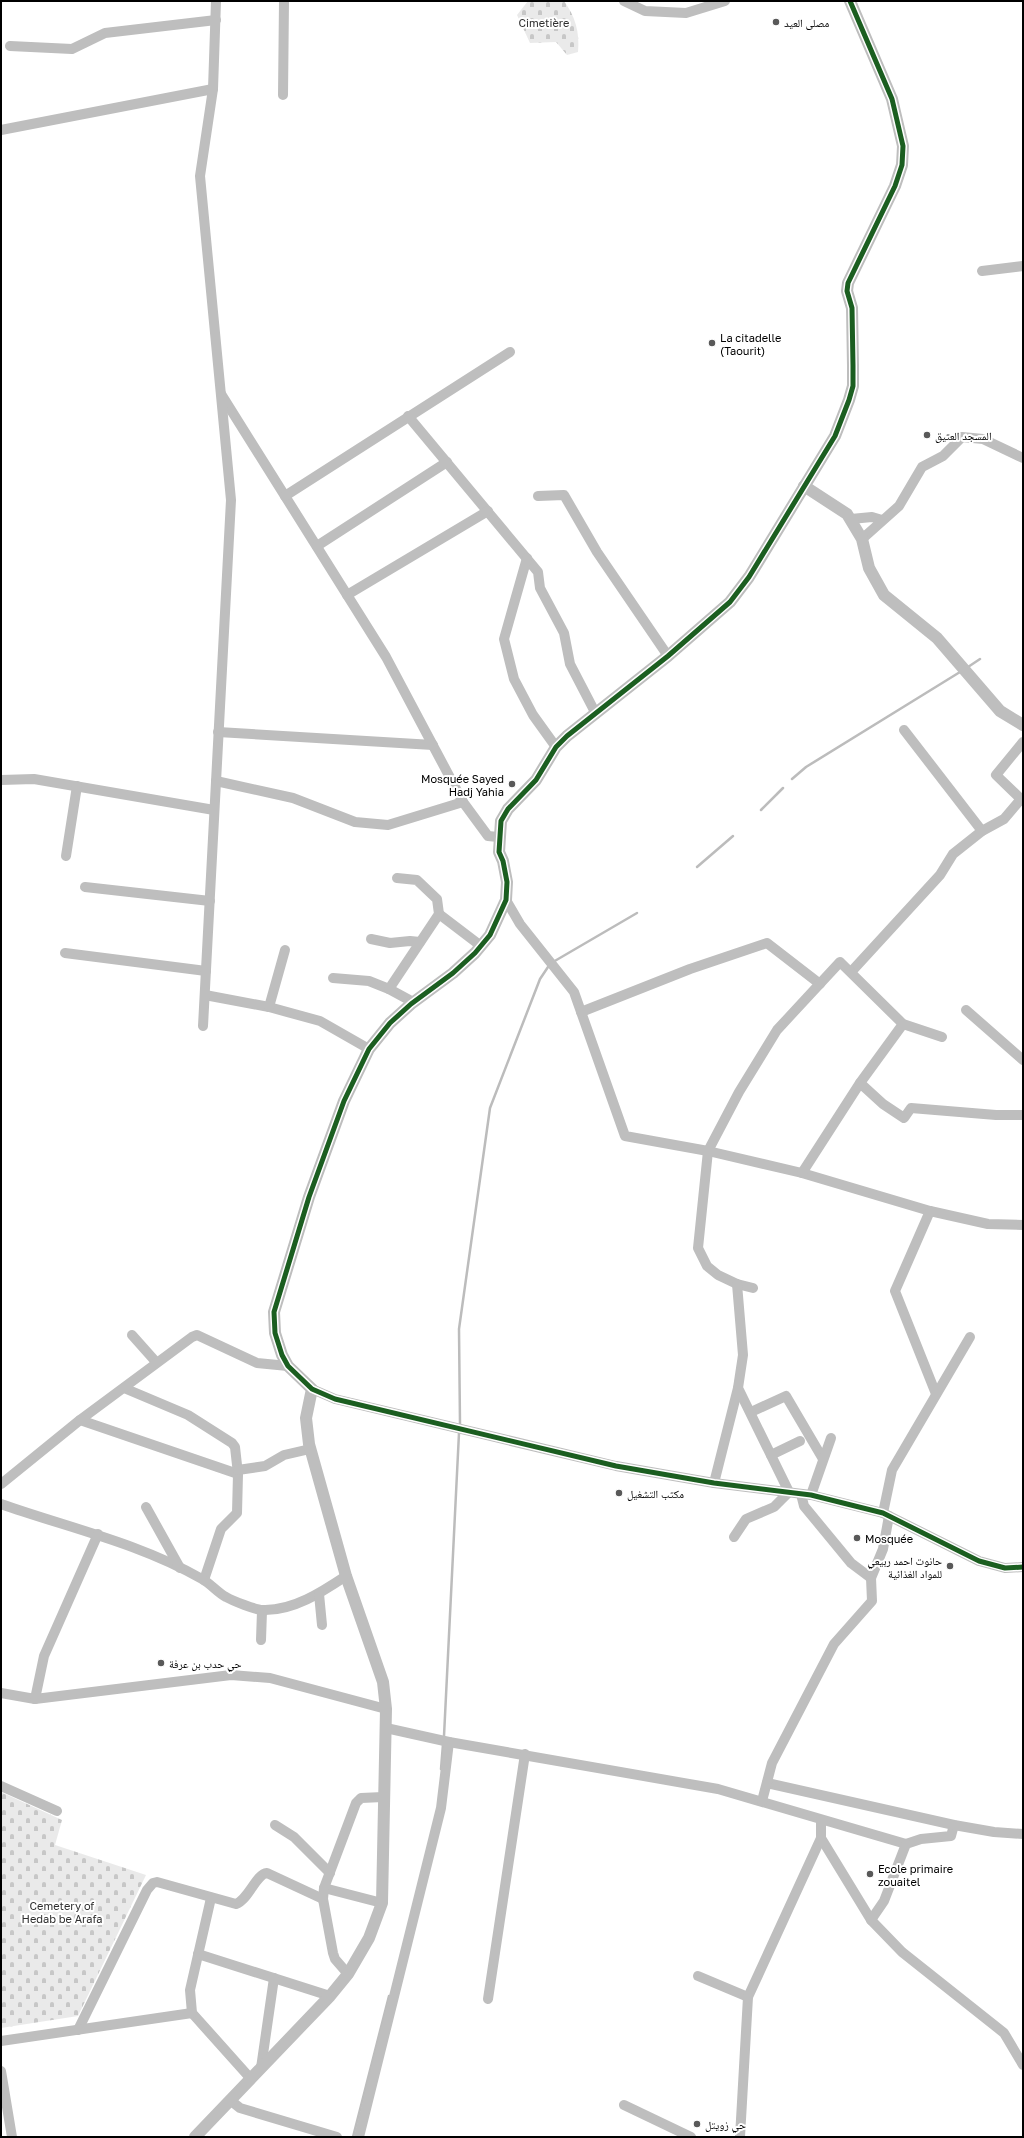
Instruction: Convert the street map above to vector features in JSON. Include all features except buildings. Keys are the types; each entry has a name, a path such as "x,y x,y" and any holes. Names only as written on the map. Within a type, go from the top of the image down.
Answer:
{"street":[{"path":"203,1026 231,500 200,176 213,89 216,1"},
{"path":"283,95 284,1"},
{"path":"624,1 645,10 686,13 725,1"},
{"path":"850,1 892,99 903,146 902,165 895,186 882,216 848,283 847,291 852,308 853,386 835,436 749,577 730,602 668,656 556,747 536,780 508,809 501,820 498,837 499,852 503,861 507,882 506,900 490,935 481,946 453,973 413,1002 390,1023 369,1049 338,1116 309,1198 274,1312 275,1333 282,1355 288,1366 312,1389 335,1399 616,1466 714,1483 806,1495 886,1514 979,1561 1006,1568 1023,1567"},
{"path":"10,46 72,49 105,33 216,20"},
{"path":"1,130 213,89"},
{"path":"982,271 1023,266"},
{"path":"285,496 510,352"},
{"path":"220,392 386,657 463,802 488,836 498,837"},
{"path":"408,416 488,510 538,572 540,588 564,633 570,664 596,714"},
{"path":"862,539 882,520 892,514 922,467 943,456 962,437 983,439 1023,458"},
{"path":"317,546 447,462"},
{"path":"804,486 847,514 851,519 862,539 869,568 884,595 937,638 1000,711 1023,725"},
{"path":"538,496 564,495 597,552 668,656"},
{"path":"347,595 488,510"},
{"path":"851,519 872,517 882,520"},
{"path":"527,558 504,639 514,679 533,716 556,747"},
{"path":"904,730 982,831"},
{"path":"218,732 433,745"},
{"path":"851,972 940,875 953,854 982,831 1004,819 1022,800 996,775 1023,742"},
{"path":"1,780 34,779 214,810"},
{"path":"216,781 293,798 355,822 388,825 463,802"},
{"path":"66,856 77,786"},
{"path":"389,989 439,914 437,899 417,880 397,878"},
{"path":"85,887 210,901"},
{"path":"506,900 520,924 574,992 625,1136 708,1151 802,1173 930,1211 988,1224 1023,1224"},
{"path":"439,914 481,946"},
{"path":"371,939 390,943 410,941 420,942"},
{"path":"581,1012 690,969 767,943 820,984"},
{"path":"269,1007 285,950"},
{"path":"65,953 206,970"},
{"path":"753,1288 737,1284 718,1275 707,1266 698,1248 708,1151 739,1092 777,1030 840,962 903,1024 942,1037"},
{"path":"332,978 370,981 413,1002"},
{"path":"205,995 269,1007 320,1021 369,1049"},
{"path":"966,1010 1023,1060"},
{"path":"802,1173 860,1083 903,1024"},
{"path":"860,1083 883,1104 904,1118 911,1108 996,1115 1023,1115"},
{"path":"930,1211 895,1291 936,1394"},
{"path":"714,1483 738,1388 743,1355 737,1284"},
{"path":"132,1335 156,1362"},
{"path":"1,1484 80,1420 124,1388 156,1362 192,1337 197,1335 257,1362 288,1366"},
{"path":"762,1801 772,1763 834,1644 872,1601 871,1578 883,1549 892,1470 970,1337"},
{"path":"124,1388 188,1415 229,1440 235,1447 238,1472 237,1513 221,1529 204,1580"},
{"path":"738,1388 789,1492"},
{"path":"195,2137 330,1996 348,1974 369,1938 382,1902 383,1797 386,1728 386,1709 383,1682 346,1576 310,1449 306,1418 312,1389"},
{"path":"751,1412 786,1396 823,1459"},
{"path":"80,1420 238,1472 265,1466 284,1455 310,1449"},
{"path":"831,1438 806,1495 804,1506 851,1562 871,1578"},
{"path":"771,1455 800,1441"},
{"path":"734,1537 746,1519 774,1507 789,1492"},
{"path":"1,1504 98,1534 157,1556 204,1580 226,1597 262,1611 286,1607 319,1594 346,1576"},
{"path":"146,1507 180,1568"},
{"path":"35,1699 44,1656 98,1534"},
{"path":"319,1594 322,1625"},
{"path":"261,1640 262,1611"},
{"path":"1,1692 35,1699 232,1675 270,1678 386,1709"},
{"path":"386,1728 450,1742 718,1789 906,1844 921,1839 951,1836 954,1825"},
{"path":"359,2137 441,1808 450,1742"},
{"path":"488,1999 525,1754"},
{"path":"767,1783 954,1825 994,1832 1023,1834"},
{"path":"1,1786 57,1811"},
{"path":"348,1974 334,1959 323,1899 324,1888 358,1799 383,1797"},
{"path":"740,2137 748,1997 821,1838 821,1820"},
{"path":"275,1824 294,1837 330,1873"},
{"path":"821,1838 871,1920 902,1952 1004,2033 1023,2065"},
{"path":"871,1920 884,1901 906,1844"},
{"path":"78,2030 150,1886 157,1882 232,1903 240,1902 262,1875 267,1873 323,1899"},
{"path":"324,1888 382,1902"},
{"path":"210,1898 190,1990 192,2013 251,2078"},
{"path":"198,1954 330,1996"},
{"path":"698,1976 748,1997"},
{"path":"261,2068 274,1978"},
{"path":"1,2041 192,2013"},
{"path":"1,2071 12,2137"},
{"path":"230,2100 240,2108 337,2137"},
{"path":"624,2105 691,2137"}],"green space":[{"name":"Cimetière","path":"528,1 564,1 574,18 576,25 578,52 567,55 556,42 530,43 517,15"},
{"name":"Cemetery of Hedab be Arafa","path":"1,1792 62,1820 55,1845 146,1875 78,2016 1,2028"}],"waterway":[{"path":"968,667 980,659"},
{"path":"792,779 806,767 960,672"},
{"path":"761,810 783,788"},
{"path":"697,867 733,836"},
{"path":"553,962 637,913"},
{"path":"460,1424 459,1329 490,1108 540,979 548,967"},
{"path":"444,1736 459,1433"},
{"path":"441,1769 443,1744"},
{"path":"353,2137 389,1996"}],"cycle path":[{"path":"850,1 892,99 903,146 902,165 895,186 848,283 847,291 852,308 853,386 835,436 749,577 730,602 668,656 567,736 556,747 536,780 508,809 501,821 499,852 503,861 507,882 506,900 490,935 475,953 453,973 411,1004 390,1023 369,1049 344,1101 309,1197 274,1312 275,1333 282,1355 288,1366 312,1389 335,1399 616,1466 714,1483 811,1495 883,1513 979,1561 1005,1568 1023,1567"}],"place":[{"name":"مصلى العيد","path":"776,22"},
{"name":"La citadelle (Taourit)","path":"712,343"},
{"name":"المسجد العتيق","path":"927,435"},
{"name":"Mosquée Sayed Hadj Yahia","path":"512,784"},
{"name":"مكتب التشغيل","path":"619,1493"},
{"name":"Mosquée","path":"857,1538"},
{"name":"حانوت احمد ربيعي للمواد الغذائية","path":"950,1566"},
{"name":"حي حدب بن عرفة","path":"161,1663"},
{"name":"Ecole primaire zouaitel","path":"870,1874"},
{"name":"حي زويتل","path":"697,2124"}]}
